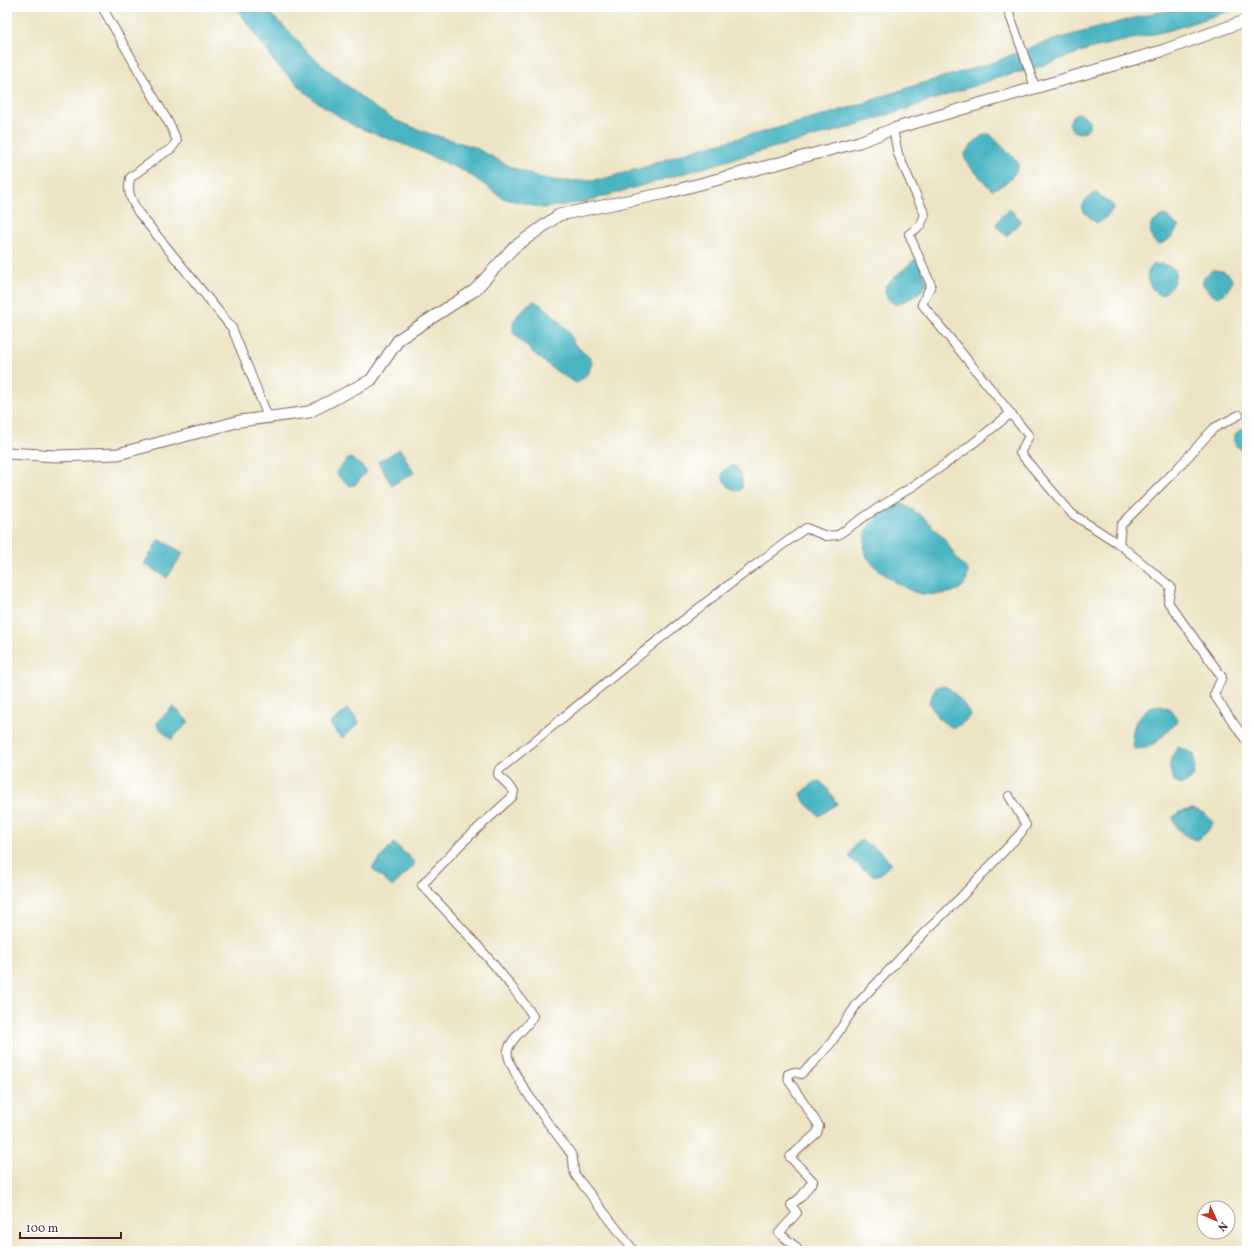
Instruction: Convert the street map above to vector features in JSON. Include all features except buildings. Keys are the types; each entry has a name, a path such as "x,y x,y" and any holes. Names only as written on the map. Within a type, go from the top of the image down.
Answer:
{"main road":[{"path":"7,453 57,456 118,454 240,421 310,412 371,380 399,339 475,290 513,248 559,215 666,193 859,142 893,129 1162,51 1247,20"}],"street":[{"path":"102,7 172,127 177,141 171,149 159,156 130,178 128,185 130,197 138,212 232,328 268,417"},
{"path":"1007,7 1035,88"},
{"path":"893,129 898,154 925,215 920,226 910,234 931,285 922,304 1029,436 1020,453 1072,514 1119,544 1171,587 1168,602 1222,677 1214,695 1247,742"},
{"path":"634,1251 576,1176 572,1156 536,1108 509,1062 507,1052 511,1042 530,1023 533,1016 475,943 422,885 463,842 513,796 514,791 499,776 499,770 661,639 770,554 806,528 826,536 838,535 961,453 1010,414"},
{"path":"1119,544 1121,526 1125,521 1176,470 1214,428 1239,415"},
{"path":"799,1251 779,1233 797,1213 790,1205 801,1197 813,1181 790,1157 817,1133 819,1126 789,1081 788,1074 794,1072 801,1074 814,1062 831,1043 857,1004 1020,834 1026,825 1009,796"}],"water":[{"path":"236,7 266,7 270,14 287,29 309,54 372,106 397,121 428,133 474,147 511,167 542,178 558,181 572,181 602,179 642,168 687,152 819,117 919,84 989,64 1042,43 1134,18 1181,7 1242,7 1167,31 1092,48 1035,68 994,79 844,129 750,154 585,202 542,208 503,198 466,172 408,146 354,126 314,100 277,65"},
{"path":"1078,113 1086,117 1089,122 1089,127 1082,133 1077,133 1072,130 1069,123 1073,116"},
{"path":"990,134 1017,161 1018,164 1017,170 1011,178 1003,185 995,189 991,189 967,163 964,155 977,139"},
{"path":"1096,193 1113,205 1113,208 1108,215 1099,223 1096,223 1083,211 1081,207 1087,198"},
{"path":"1008,210 1011,210 1021,220 1008,235 1005,235 996,226 1000,218"},
{"path":"1163,215 1167,216 1179,227 1167,241 1157,244 1151,236 1151,224"},
{"path":"914,260 918,260 927,282 919,293 896,305 887,297 885,291 886,285"},
{"path":"1163,264 1175,270 1175,278 1173,284 1162,295 1157,294 1149,283 1147,277 1153,265"},
{"path":"1212,270 1224,272 1233,280 1227,291 1223,295 1217,297 1211,294 1202,283 1204,278"},
{"path":"534,301 544,307 559,320 571,336 574,343 592,361 587,374 576,383 550,366 513,333 513,323 519,313"},
{"path":"1247,428 1247,447 1243,450 1235,445 1234,438 1238,431"},
{"path":"400,449 414,473 392,485 378,462"},
{"path":"351,458 367,471 355,485 350,486 337,475 336,472 348,459"},
{"path":"731,466 738,469 743,484 739,491 728,486 722,477 723,471"},
{"path":"889,504 903,504 922,516 943,537 958,560 968,570 967,579 962,587 953,592 940,594 917,593 903,587 888,577 870,561 866,555 865,549 865,539 868,527"},
{"path":"159,539 183,553 167,578 144,564"},
{"path":"945,686 960,699 971,716 954,728 939,718 933,711 929,702 936,687"},
{"path":"1161,705 1170,709 1178,720 1160,739 1147,748 1134,749 1132,734 1136,721 1149,708"},
{"path":"173,706 189,722 171,740 156,724"},
{"path":"347,709 354,715 359,723 343,738 339,736 330,724"},
{"path":"1178,747 1194,754 1195,770 1191,779 1183,784 1177,784 1173,778 1170,768 1171,758"},
{"path":"820,781 827,788 837,804 819,816 805,803 801,794 814,782"},
{"path":"1194,809 1207,816 1213,823 1207,832 1197,840 1184,835 1176,826 1173,817 1179,812"},
{"path":"861,840 881,852 891,864 880,874 874,876 849,857 855,845"},
{"path":"394,843 413,861 414,864 413,867 392,887 372,868"}]}
